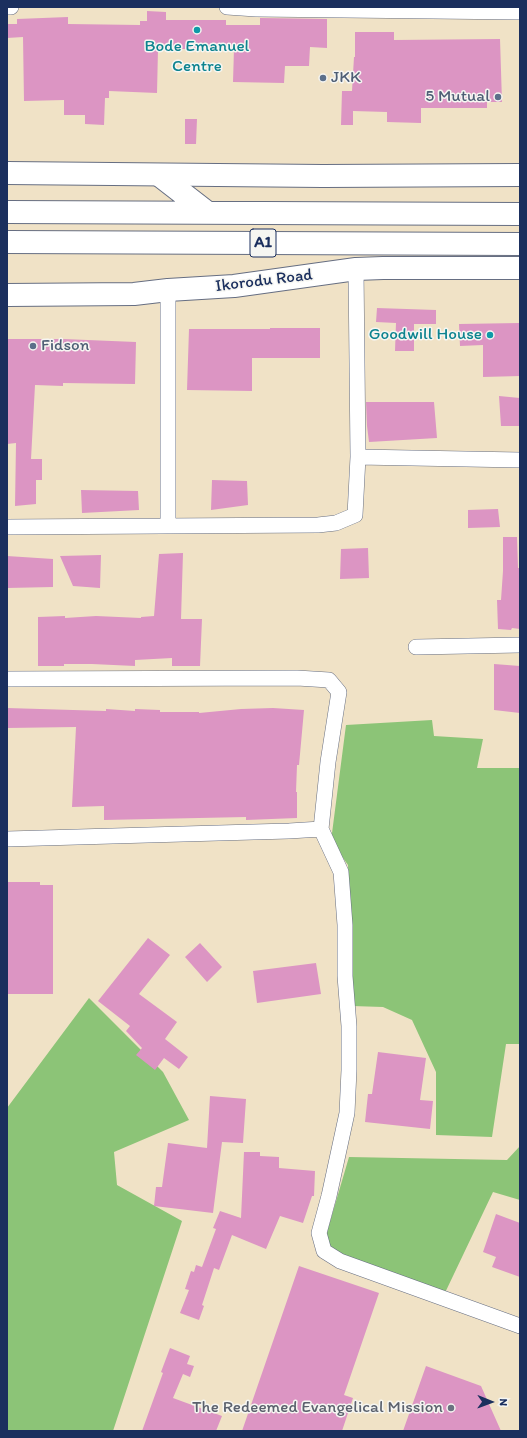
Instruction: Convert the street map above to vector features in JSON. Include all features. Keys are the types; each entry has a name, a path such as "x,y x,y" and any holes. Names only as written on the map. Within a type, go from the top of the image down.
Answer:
{"main road":[{"path":"7,174 323,176 520,175"},
{"path":"159,175 208,212"},
{"name":"A1","path":"7,212 520,214"},
{"name":"Ikorodu Road","path":"7,242 520,244"},
{"path":"456,244 520,258"},
{"name":"Ikorodu Road","path":"7,294 134,294 168,290 234,286 356,269 520,268"}],"street":[{"path":"227,7 256,9 520,12"},
{"path":"7,527 318,525 336,523 355,515 358,457 356,269"},
{"path":"168,290 168,526"},
{"path":"358,457 520,460"},
{"path":"416,647 520,645"},
{"path":"7,678 297,678 329,680 339,692 328,762 321,829 341,872 345,925 345,976 349,1026 349,1070 347,1113 329,1196 319,1233 324,1251 340,1261 520,1326"},
{"path":"7,839 321,829"}],"green space":[{"path":"432,720 434,736 483,739 477,768 520,768 520,1044 506,1044 492,1137 436,1135 436,1072 412,1020 383,1007 352,1006 348,865 331,841 346,725"},
{"path":"89,998 163,1072 189,1120 114,1152 117,1185 182,1221 113,1431 7,1431 7,1108"},
{"path":"520,1146 520,1200 493,1192 443,1297 322,1249 349,1157 507,1160"}],"building":[{"path":"147,11 166,12 166,20 226,20 226,25 260,25 260,18 327,19 327,48 310,47 309,66 285,66 284,83 233,82 234,49 158,49 157,93 109,91 109,98 105,98 104,125 85,124 85,115 64,115 64,100 24,101 23,37 7,38 7,24 17,24 17,19 68,17 68,24 140,25 140,21 147,21"},
{"path":"355,32 394,32 394,40 500,39 502,102 487,102 487,108 421,108 421,123 387,122 387,112 353,111 353,125 341,125 342,91 352,91 355,57"},
{"path":"185,119 197,119 196,144 185,144"},
{"path":"377,308 436,310 436,324 414,324 414,351 395,351 396,323 376,322"},
{"path":"520,323 520,376 483,377 483,345 460,346 459,324"},
{"path":"320,328 320,358 252,358 252,391 187,390 189,329"},
{"path":"7,339 63,339 136,342 135,384 63,383 63,386 35,385 31,459 42,459 42,480 36,480 36,504 15,506 16,443 7,444"},
{"path":"499,396 520,398 520,426 501,426"},
{"path":"366,402 434,402 437,438 369,442"},
{"path":"212,480 247,481 248,505 211,510"},
{"path":"81,490 138,491 139,510 82,513"},
{"path":"498,509 500,527 468,528 468,510"},
{"path":"503,537 517,537 518,568 520,568 520,629 498,629 497,600 501,600"},
{"path":"368,548 369,578 340,579 341,549"},
{"path":"183,553 181,619 202,619 200,666 172,666 172,658 135,660 135,666 64,664 64,666 38,666 38,617 65,616 65,618 96,616 141,618 154,616 159,554"},
{"path":"101,555 100,588 73,586 60,556"},
{"path":"7,556 53,559 53,587 7,588"},
{"path":"494,664 520,666 520,713 494,710"},
{"path":"7,708 106,711 106,709 135,711 135,709 160,710 160,712 199,713 273,708 304,710 299,765 297,765 297,818 246,820 246,817 104,820 104,806 72,807 76,727 7,728"},
{"path":"7,882 40,882 40,885 53,885 53,994 7,994"},
{"path":"148,938 170,955 139,994 177,1022 165,1039 188,1057 179,1069 164,1058 155,1070 136,1055 142,1048 126,1031 130,1026 98,1001"},
{"path":"200,943 222,967 207,982 185,957"},
{"path":"316,963 321,994 257,1003 253,971"},
{"path":"378,1052 426,1058 420,1100 433,1101 430,1129 365,1122 368,1094 372,1094"},
{"path":"210,1096 246,1099 243,1143 222,1142 213,1213 154,1206 156,1187 162,1187 168,1143 207,1148"},
{"path":"244,1152 260,1152 260,1156 279,1157 279,1168 315,1171 314,1196 312,1196 303,1223 280,1216 266,1249 232,1235 219,1270 214,1268 202,1305 204,1306 199,1320 180,1313 189,1290 185,1289 191,1271 194,1272 196,1265 202,1267 216,1229 213,1228 220,1211 241,1218"},
{"path":"496,1214 520,1223 520,1277 492,1267 496,1257 483,1252"},
{"path":"299,1266 379,1293 344,1395 353,1398 342,1431 242,1431"},
{"path":"170,1348 190,1356 187,1364 194,1366 190,1377 183,1374 173,1398 222,1416 216,1431 142,1431 163,1373 161,1372"},
{"name":"The Redeemed Evangelical Mission","path":"426,1366 481,1386 501,1431 403,1431"}],"place":[{"name":"Bode Emanuel Centre","path":"197,30"},
{"name":"JKK","path":"323,78"},
{"name":"5 Mutual","path":"498,97"},
{"name":"Goodwill House","path":"490,335"},
{"name":"Fidson","path":"33,346"},
{"name":"The Redeemed Evangelical Mission","path":"451,1408"}]}
